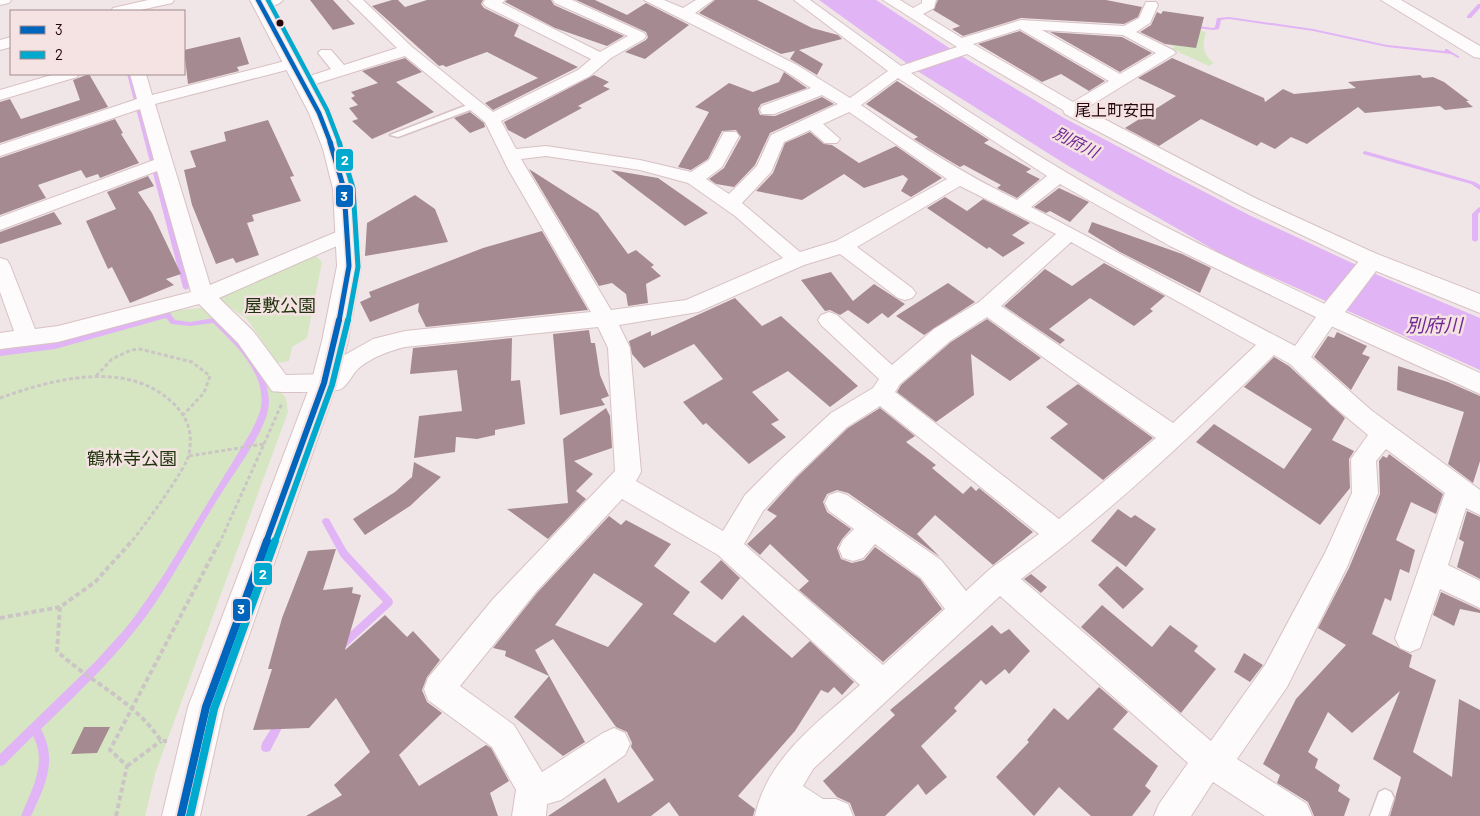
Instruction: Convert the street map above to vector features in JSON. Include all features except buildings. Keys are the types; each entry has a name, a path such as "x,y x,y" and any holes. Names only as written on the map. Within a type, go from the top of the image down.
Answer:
{"street":[{"path":"0,1 4,0"},
{"path":"122,10 167,0"},
{"path":"355,0 407,50 484,112 605,318 619,348 628,472 620,485 552,552 478,636 439,689 503,736 531,802 614,744"},
{"path":"498,0 490,3 602,59"},
{"path":"484,112 584,73 602,59 639,36 560,0"},
{"path":"653,0 684,13 791,68 850,104 924,157 960,179 1069,233 1298,358 1322,384 1470,497 1432,571 1410,638"},
{"path":"684,13 706,0"},
{"path":"802,0 897,72 1059,175 1156,230 1480,384"},
{"path":"890,0 1071,110 1177,168 1370,263 1480,304"},
{"path":"912,14 929,5 929,0"},
{"path":"1389,0 1480,53"},
{"path":"1411,0 1480,39"},
{"path":"181,816 206,707 324,382 335,341 349,266 344,189 333,149 319,113 265,2"},
{"path":"1134,2 1147,13"},
{"path":"731,204 765,168 777,139 850,104 897,72 1021,24 1127,30 1147,13 1166,8"},
{"path":"1021,24 1120,81"},
{"path":"1071,110 1168,53 1130,35 1127,30"},
{"path":"0,151 139,104 298,73 341,71 407,50"},
{"path":"326,53 341,71"},
{"path":"0,95 68,75"},
{"path":"138,75 139,104 157,166 203,296 224,312 244,333 280,385 301,382 333,383 351,362 364,354 381,346 405,339 690,307 797,260 843,246 960,179"},
{"path":"768,110 824,88"},
{"path":"810,123 831,139"},
{"path":"694,179 716,163 730,136"},
{"path":"510,155 546,151 640,165 694,179 731,204 797,260"},
{"path":"0,224 157,166"},
{"path":"1018,208 1059,175"},
{"path":"728,547 754,503 839,420 886,386 942,335 988,307 1069,233"},
{"path":"0,342 58,334 203,296 348,234"},
{"path":"843,246 905,294"},
{"path":"1298,358 1370,263"},
{"path":"0,265 28,338"},
{"path":"988,307 1174,437"},
{"path":"829,320 886,386 1059,534"},
{"path":"836,816 819,815 776,803 802,758 1000,578 1059,534 1174,437 1272,343"},
{"path":"1171,816 1209,760 1221,754 1276,676 1337,558 1365,493 1364,459 1384,433"},
{"path":"620,485 728,547 883,685"},
{"path":"838,503 931,569 964,611"},
{"path":"853,549 873,528"},
{"path":"1432,571 1480,595"},
{"path":"1000,578 1209,760 1295,816"}],"lane":[{"path":"395,135 484,112"},
{"path":"1379,816 1385,798"}],"path":[{"path":"96,376 112,359 132,350 140,349 192,362 210,376 204,394 184,414"},
{"path":"0,398 39,384 96,376 119,378 160,391 184,414 191,431 189,456 144,527 95,582 60,607 0,618"},
{"path":"127,766 110,750 130,706 196,590 225,532 284,399 280,385"},
{"path":"189,456 264,444"},
{"path":"60,607 57,651 70,665 130,706 155,729 161,742"},
{"path":"116,816 127,766 161,742 175,740"}],"green space":[{"path":"1191,29 1206,32 1204,49 1207,56 1214,63 1209,66 1172,49 1175,47 1163,42"},
{"name":"屋敷公園","path":"315,255 322,262 307,338 292,347 289,361 277,363 247,319 214,296"},
{"name":"鶴林寺公園","path":"208,307 286,398 288,412 156,771 145,816 0,816 0,349 54,342 172,311"}],"water":[{"name":"別府川","path":"819,0 876,0 963,57 1064,118 1168,173 1249,215 1380,276 1480,318 1480,370 1225,256 1070,167 919,72"}],"waterway":[{"path":"1469,17 1480,5"},
{"path":"1191,26 1213,29 1217,28 1219,19 1229,18 1313,30 1387,46 1451,53"},
{"path":"1447,50 1458,57"},
{"path":"129,75 186,288"},
{"path":"1365,153 1473,183 1480,188"},
{"path":"1475,240 1475,214 1480,209"},
{"path":"0,353 55,346 168,315 173,322 190,324 214,320 232,337 249,358 256,369 265,393 265,405 260,423 154,597 128,632 98,666 35,728"},
{"path":"326,522 344,554 389,602 341,646"},
{"path":"266,747 281,721"},
{"path":"0,761 35,728"},
{"path":"26,816 43,772 44,750 35,728"}],"transit line":[{"name":"3","path":"181,816 206,707 324,383 335,341 349,266 344,189 333,149 319,113 258,0"},
{"name":"2","path":"190,816 214,709 332,385 344,343 358,267 353,188 341,147 327,110 268,0"}],"district":[{"name":"尾上町安田","path":"1115,110"}]}
